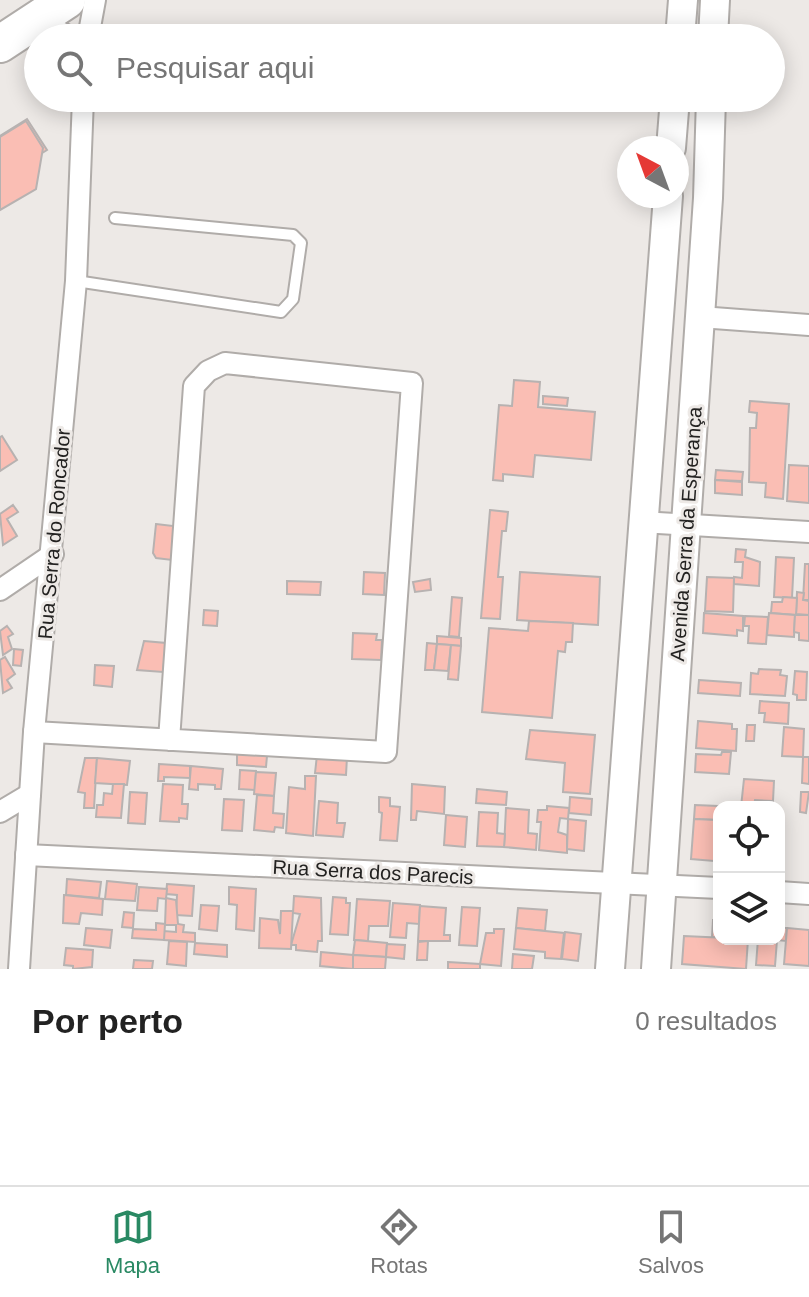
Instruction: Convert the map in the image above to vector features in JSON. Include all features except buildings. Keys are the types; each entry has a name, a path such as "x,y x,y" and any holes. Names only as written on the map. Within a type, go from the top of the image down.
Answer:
{"highway":[{"path":"30,24 67,0"}],"street":[{"path":"91,24 95,0"},
{"path":"681,24 683,0"},
{"path":"714,24 715,0"},
{"name":"Rua Serra do Roncador","path":"19,969 34,732 53,554 76,281 82,112"},
{"path":"672,136 674,112"},
{"name":"Avenida Serra da Esperança","path":"656,969 700,317 710,112"},
{"path":"610,969 641,522 667,208"},
{"path":"700,317 809,325"},
{"path":"34,732 169,740 386,752 412,383 225,363 208,371 194,386 169,740"},
{"path":"641,522 809,532"},
{"path":"0,590 53,554"},
{"path":"0,812 30,794"},
{"name":"Rua Serra dos Parecis","path":"26,855 713,888"},
{"path":"785,892 809,894"}],"lane":[{"path":"76,281 281,312 293,299 301,243 293,235 115,218"}]}
